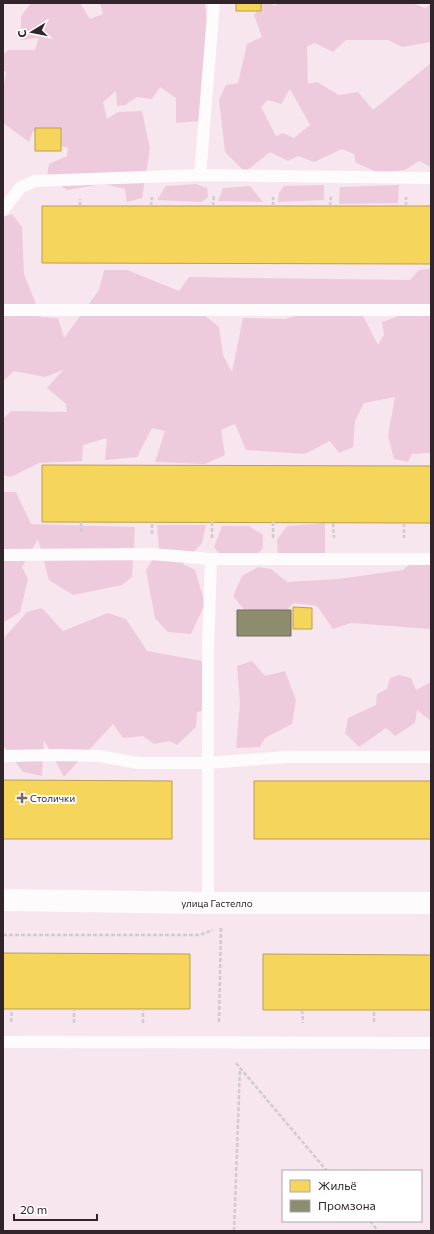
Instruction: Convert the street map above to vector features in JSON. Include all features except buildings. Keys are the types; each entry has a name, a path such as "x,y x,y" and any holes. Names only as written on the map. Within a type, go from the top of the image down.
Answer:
{"street":[{"name":"улица Гастелло","path":"3,900 208,903 431,903"}],"lane":[{"path":"200,175 214,3"},
{"path":"3,210 21,187 35,180 200,175 431,178"},
{"path":"3,310 431,310"},
{"path":"3,555 152,554 211,559 431,559"},
{"path":"208,903 208,649 211,559"},
{"path":"3,756 99,756 138,763 208,763 286,757 431,757"},
{"path":"3,1042 431,1043"}],"path":[{"path":"3,935 200,935 221,927 229,927"},
{"path":"234,1231 240,1068"},
{"path":"371,1222 378,1231"}],"shaded area":[{"path":"31,3 80,3 90,19 103,14 100,3 205,3 212,70 201,91 208,111 199,121 176,123 176,98 160,87 152,99 137,97 125,105 117,106 116,91 103,102 107,119 118,112 142,111 150,149 142,198 127,202 125,189 103,184 67,190 47,176 49,164 67,156 68,148 48,143 33,131 29,142 3,123 3,91 6,72 3,70 3,55 8,50 35,50 39,38 21,40 21,16"},
{"path":"262,3 271,3 274,6 279,3 412,3 425,8 431,4 431,42 402,47 388,40 346,40 333,52 315,43 307,46 308,84 317,82 339,95 358,92 373,110 431,63 431,167 419,161 405,170 379,173 356,163 354,154 342,149 314,162 298,156 288,161 270,152 245,172 225,152 219,100 226,85 238,83 247,44 262,37 254,15","holes":["290,89 310,125 294,138 283,133 276,136 261,107 268,100 281,104"]},
{"path":"196,184 207,188 208,197 201,202 157,200 166,186"},
{"path":"324,185 324,200 278,202 279,193 284,186"},
{"path":"399,185 398,203 339,204 340,187"},
{"path":"250,186 263,202 218,201 223,188"},
{"path":"12,214 22,227 24,274 41,317 58,318 64,338 99,290 104,270 127,270 179,291 189,277 410,280 419,270 431,269 431,304 192,305 219,327 223,355 232,372 243,318 285,319 302,314 362,314 378,345 384,335 382,322 404,314 431,316 431,453 412,454 408,462 394,459 388,436 395,397 364,403 355,421 353,447 339,453 330,441 305,454 246,450 235,424 221,430 225,455 205,464 155,462 165,431 152,428 137,457 105,460 107,438 83,445 82,461 39,463 11,477 3,475 3,419 11,411 67,412 66,404 47,388 63,370 45,377 14,371 3,381 3,217"},
{"path":"3,492 16,492 31,524 135,527 132,577 122,585 73,595 49,580 38,539 22,567 28,579 20,612 3,623"},
{"path":"325,523 325,554 278,554 277,540 287,526"},
{"path":"157,525 206,525 202,543 183,564 195,570 205,604 191,634 168,632 155,618 146,570 159,549"},
{"path":"222,526 249,526 263,535 263,548 250,561 226,562 214,547"},
{"path":"431,555 431,629 351,623 333,629 317,606 294,603 279,617 246,612 233,596 242,576 258,567 271,569 287,582 338,579 403,570 418,557"},
{"path":"42,608 63,631 108,613 126,619 147,651 213,663 211,709 197,712 196,727 177,745 169,741 154,744 143,736 123,738 113,724 64,777 44,740 42,776 23,772 3,745 3,639 27,612"},
{"path":"252,661 265,676 285,671 296,700 292,724 265,738 260,747 236,748 240,703 237,666"},
{"path":"399,675 411,678 416,690 431,682 431,721 417,710 415,723 395,736 386,728 359,747 345,733 348,718 376,705 377,694 387,689 390,678"}],"place":[{"name":"Столички","path":"22,798"}]}
